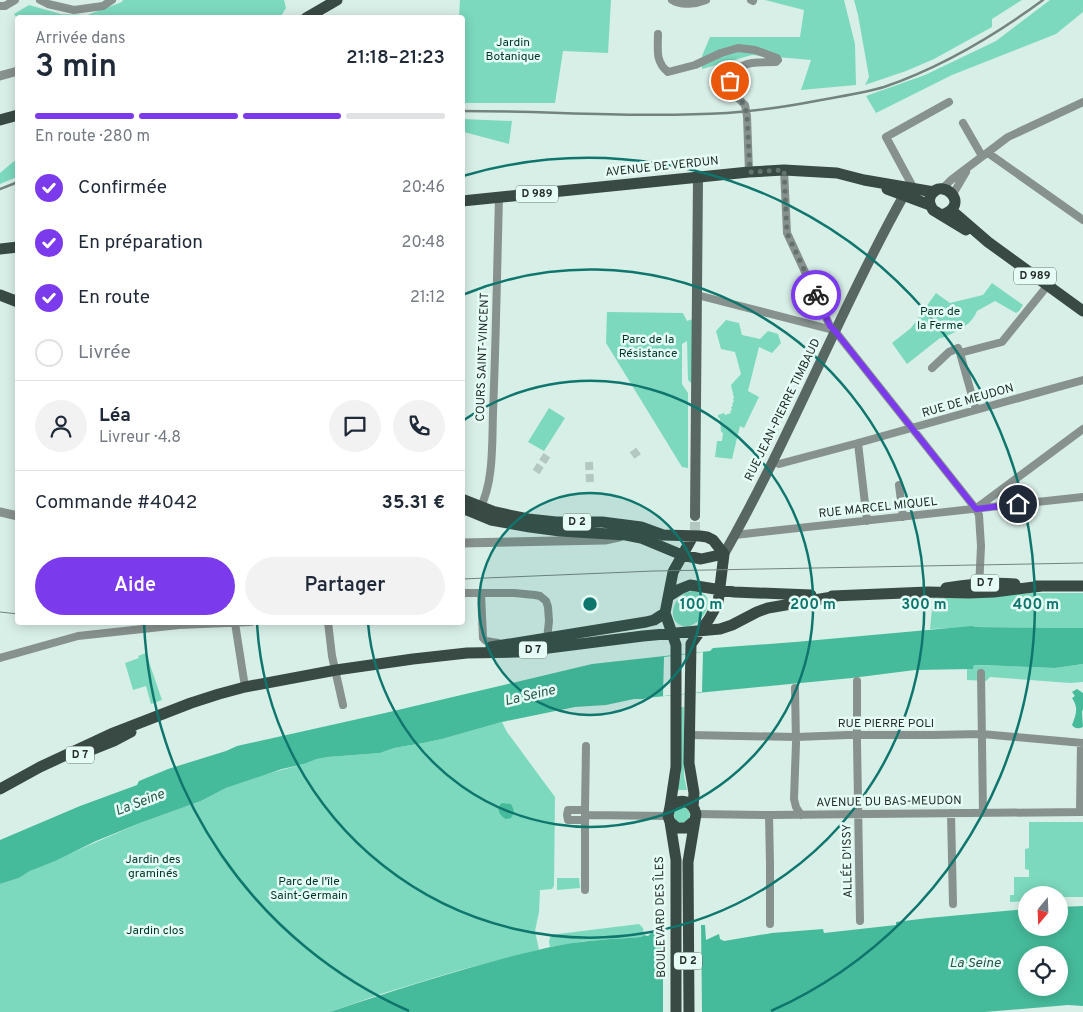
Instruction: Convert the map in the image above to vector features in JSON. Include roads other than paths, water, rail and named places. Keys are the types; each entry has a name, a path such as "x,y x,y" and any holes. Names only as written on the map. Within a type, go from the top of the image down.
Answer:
{"main road":[{"path":"311,15 338,0"},
{"path":"0,120 15,116"},
{"name":"AVENUE DE VERDUN","path":"465,202 698,177 784,170 837,173 914,189 938,191"},
{"path":"695,516 698,177"},
{"name":"AVENUE DE VERDUN","path":"864,180 930,205"},
{"path":"947,190 953,194 954,206 947,213 933,210 930,205 931,196 938,191 947,190"},
{"name":"RUE JEAN-PIERRE TIMBAUD","path":"724,554 773,461 835,331 904,195"},
{"name":"D 989","path":"947,213 1083,311"},
{"path":"0,249 15,247"},
{"path":"0,294 15,301"},
{"name":"D 2","path":"465,501 491,520 530,528 626,535 641,538 682,555"},
{"name":"D 2","path":"465,508 556,522 602,522 642,526 662,535 694,534"},
{"path":"694,815 690,803 679,801 674,803 669,815 677,828 681,829 686,828 694,815 694,793 689,763 691,644 700,631 709,619 718,603 724,554 713,540 694,534 674,572 668,596 665,613 672,633 700,631 725,628 768,608 838,596"},
{"path":"682,555 701,559 724,554"},
{"name":"D 7","path":"720,589 741,592 838,596 928,592 968,584 979,588 993,583 1083,586"},
{"path":"668,596 690,585 720,589"},
{"name":"D 7","path":"467,653 505,644 547,639 646,622 654,620 665,613"},
{"name":"D 7","path":"0,788 110,734 219,694 245,687 336,670 412,659 467,653 517,652 672,633"},
{"name":"BOULEVARD DES ÎLES","path":"672,633 676,645 676,767 669,815 676,860 676,1012"},
{"name":"D 7","path":"0,797 75,757 114,741 161,715"},
{"name":"D 2","path":"689,1012 688,862 694,815"}],"street":[{"path":"0,6 5,6 15,0"},
{"path":"40,0 48,4 74,10 103,6 112,0"},
{"path":"672,0 677,3 698,3 706,0"},
{"path":"658,34 658,59 668,72 695,65 721,53 738,48 755,50 777,58 776,62 751,63 732,76 730,81 730,91 745,105 750,172"},
{"path":"0,76 15,72"},
{"path":"914,189 886,137 949,102"},
{"path":"938,191 1008,137 1082,106"},
{"path":"962,123 985,154 1083,220"},
{"path":"953,194 968,169"},
{"path":"784,170 787,233 830,326 913,428 979,515 981,546 979,588"},
{"name":"COURS SAINT-VINCENT","path":"479,510 484,500 490,470 495,369 499,198"},
{"path":"960,353 1002,342 1048,285"},
{"path":"697,295 835,331"},
{"path":"932,368 949,352 958,348 976,410"},
{"name":"RUE DE MEUDON","path":"773,461 779,464 1083,380"},
{"path":"976,509 1083,429"},
{"path":"858,443 867,521"},
{"path":"900,484 903,517"},
{"path":"997,493 997,500 1001,506"},
{"name":"RUE MARCEL MIQUEL","path":"735,534 1083,497"},
{"path":"0,512 15,515"},
{"path":"465,543 605,540 626,535"},
{"path":"465,593 528,594 540,596 546,601 548,607 547,639"},
{"path":"481,593 483,638 486,641 505,644"},
{"path":"0,658 78,636 179,625"},
{"path":"235,625 245,687"},
{"path":"328,625 332,656 343,706"},
{"path":"982,673 983,813"},
{"name":"ALLÉE D'ISSY","path":"857,681 860,921"},
{"path":"795,688 794,799 801,815"},
{"name":"RUE PIERRE POLI","path":"690,735 796,737 982,734 1082,743"},
{"path":"1082,743 1082,812"},
{"path":"585,890 586,746"},
{"path":"782,815 791,806 794,799"},
{"name":"AVENUE DU BAS-MEUDON","path":"694,815 1082,812"},
{"path":"951,813 953,904"},
{"path":"585,815 669,815"},
{"path":"769,815 770,924"}],"water":[{"name":"La Seine","path":"972,626 1083,628 1083,664 1055,668 974,665 973,669 915,670 634,699 606,705 575,707 502,722 442,739 394,748 380,753 317,759 226,788 201,801 96,841 30,871 19,878 0,884 0,840 80,806 137,785 139,781 168,769 237,746 592,664 710,651 713,648"},
{"path":"1077,689 1083,693 1083,727 1078,728 1072,725 1076,715 1076,708 1072,698 1075,696 1072,692"},
{"path":"502,803 511,804 514,811 511,818 506,819 500,814 499,807"},
{"name":"La Seine","path":"1083,906 1083,1006 1068,1005 985,1012 330,1012 441,976 555,946 648,936 659,925 705,925 706,940 719,934 720,939 724,941 772,933 823,929 824,933 896,925 896,922 1018,910 1018,936 1068,936 1068,907"}],"tunnel":[{"path":"633,450 638,457"},
{"path":"536,472 549,452"},
{"path":"589,462 590,482"},
{"path":"695,516 695,532"}],"tram line":[{"path":"465,579 654,571 1083,563"},
{"path":"0,612 15,614"}],"railway":[{"path":"465,111 628,115 727,113 774,108 869,91 905,79 967,50 1043,0"},
{"path":"0,189 15,183"}],"park label":[{"name":"Jardin Botanique","path":"513,50"},
{"name":"Parc de la Ferme","path":"940,319"},
{"name":"Parc de la Résistance","path":"648,347"},
{"name":"Jardin des graminés","path":"153,867"},
{"name":"Parc de l'île Saint-Germain","path":"309,889"},
{"name":"Jardin clos","path":"155,931"}]}
